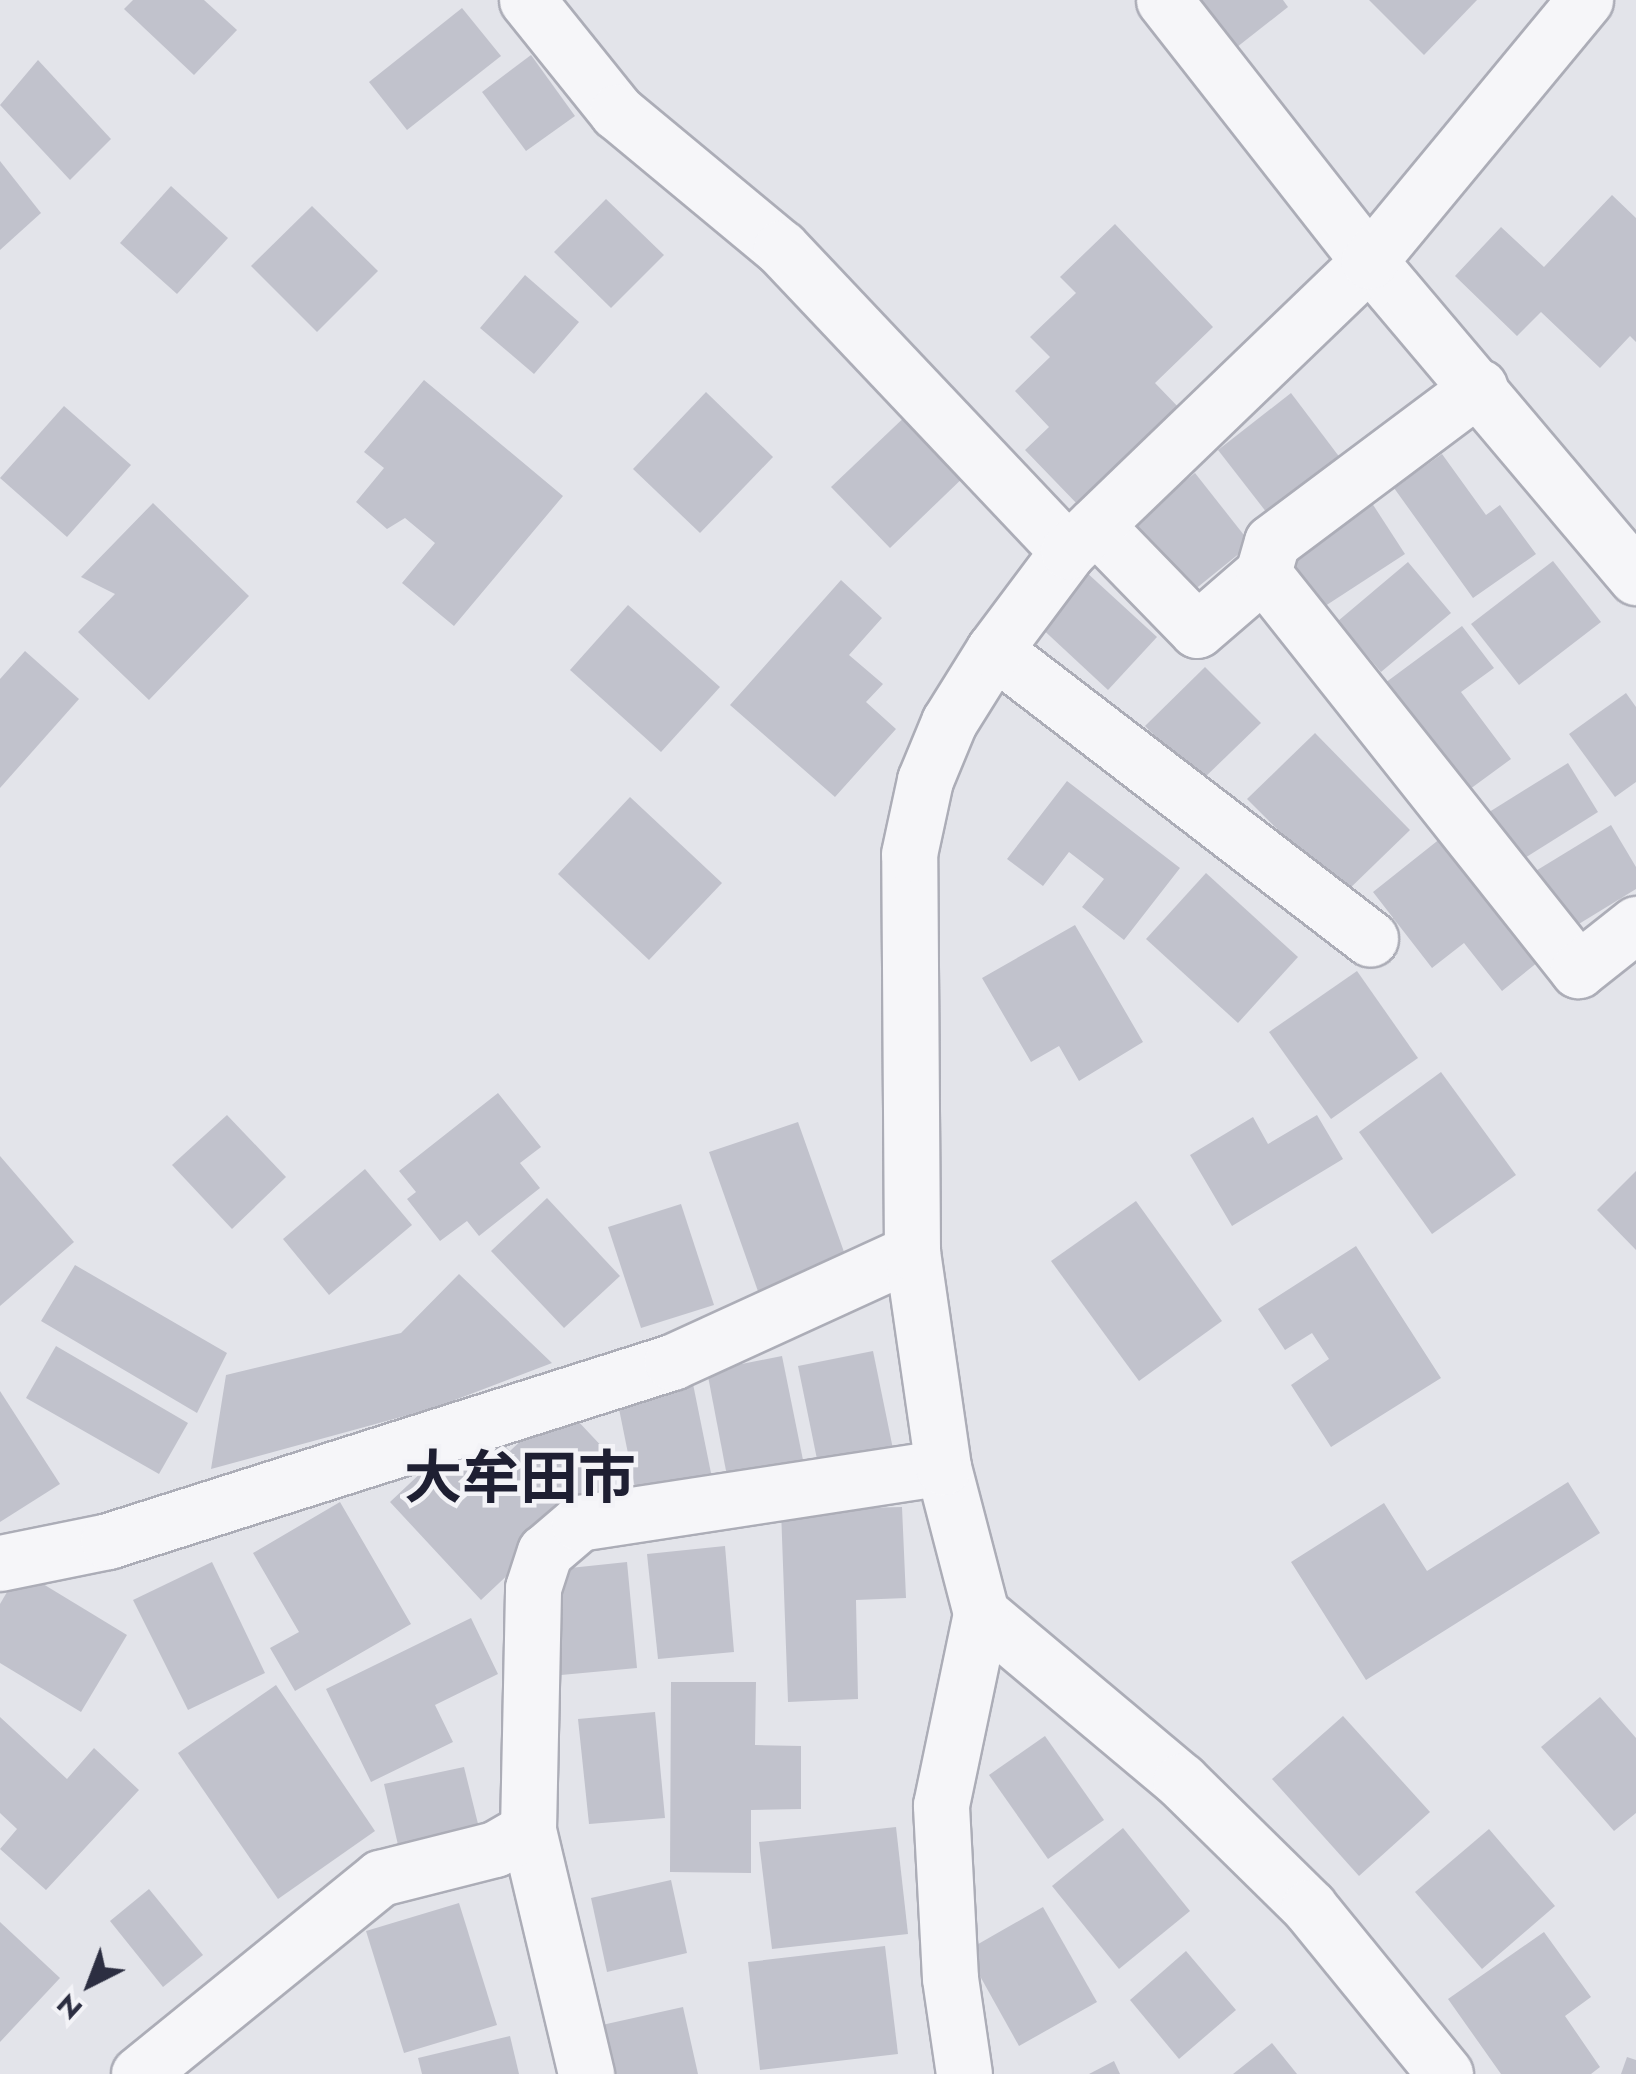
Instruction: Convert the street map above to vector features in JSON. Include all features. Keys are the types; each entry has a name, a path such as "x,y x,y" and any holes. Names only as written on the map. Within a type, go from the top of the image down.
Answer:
{"street":[{"path":"527,0 617,112 781,248 1082,538 1197,630 1264,573 1272,542 1479,387"},
{"path":"1164,0 1369,260 1636,578"},
{"path":"964,2074 950,1978 941,1805 981,1614 944,1468 912,1252 908,854 931,765 994,650 1082,538 1369,260 1586,0"},
{"path":"1264,573 1578,970 1636,924"},
{"path":"994,650 1370,938"},
{"path":"0,1564 108,1542 672,1362 912,1252"},
{"path":"586,2074 528,1830 533,1588 545,1552 579,1523 944,1468"},
{"path":"981,1614 1181,1781 1309,1908 1445,2074"},
{"path":"139,2074 380,1878 495,1848 528,1830"}],"building":[{"path":"133,0 204,0 237,30 194,75 124,9"},
{"path":"1192,0 1283,0 1288,7 1232,51"},
{"path":"1369,0 1477,0 1424,55"},
{"path":"462,8 501,56 407,130 369,82"},
{"path":"531,55 575,116 526,151 482,92"},
{"path":"38,60 111,139 70,180 0,105"},
{"path":"0,161 41,213 0,250"},
{"path":"171,186 228,238 177,294 120,243"},
{"path":"1612,195 1636,218 1636,342 1630,336 1600,368 1541,312 1517,336 1455,276 1501,227 1544,267"},
{"path":"606,199 664,255 611,308 554,252"},
{"path":"312,206 378,271 317,332 251,266"},
{"path":"1115,224 1213,327 1155,383 1183,412 1082,509 1025,450 1049,427 1015,391 1050,357 1030,337 1076,293 1060,277"},
{"path":"525,275 579,322 534,374 480,328"},
{"path":"424,380 563,496 454,626 402,583 435,543 405,518 387,529 356,502 384,468 364,452"},
{"path":"706,392 773,457 700,533 633,469"},
{"path":"1291,393 1347,467 1274,522 1218,450"},
{"path":"64,406 131,465 67,537 0,478"},
{"path":"912,410 970,471 890,548 831,487"},
{"path":"1442,454 1486,515 1500,505 1536,554 1473,598 1394,488"},
{"path":"1195,473 1251,544 1183,599 1126,528"},
{"path":"1368,497 1405,554 1319,610 1281,553"},
{"path":"153,503 249,596 149,700 78,632 115,594 81,577"},
{"path":"1553,561 1601,622 1519,685 1471,624"},
{"path":"1408,562 1451,613 1381,672 1338,621"},
{"path":"1085,571 1157,637 1108,690 1037,624"},
{"path":"841,580 882,618 849,655 883,684 866,702 896,729 835,797 730,705"},
{"path":"628,605 720,687 661,752 570,670"},
{"path":"1462,626 1494,668 1461,692 1511,759 1466,792 1385,683"},
{"path":"25,651 79,699 0,788 0,679"},
{"path":"1205,667 1261,723 1200,782 1145,726"},
{"path":"1626,693 1636,707 1636,782 1615,797 1569,734"},
{"path":"1315,733 1410,830 1343,895 1247,799"},
{"path":"1568,763 1598,812 1517,863 1486,814"},
{"path":"1067,781 1180,868 1124,940 1082,907 1104,879 1069,852 1043,886 1007,859"},
{"path":"630,797 722,883 649,960 558,874"},
{"path":"1611,825 1636,867 1636,889 1569,930 1534,872"},
{"path":"1441,838 1538,962 1502,991 1464,943 1432,968 1373,892"},
{"path":"1206,873 1298,957 1238,1023 1146,939"},
{"path":"1075,925 1143,1042 1079,1081 1059,1046 1031,1062 982,978"},
{"path":"1357,971 1418,1058 1331,1119 1269,1032"},
{"path":"1441,1072 1516,1175 1432,1234 1359,1132"},
{"path":"498,1093 541,1147 520,1163 540,1188 479,1236 467,1221 440,1241 407,1199 416,1192 399,1171"},
{"path":"227,1115 286,1177 232,1229 172,1165"},
{"path":"1317,1115 1343,1159 1232,1226 1190,1155 1253,1117 1268,1144"},
{"path":"798,1122 849,1266 760,1297 709,1152"},
{"path":"0,1156 74,1242 0,1306"},
{"path":"365,1169 412,1225 329,1295 283,1239"},
{"path":"1636,1171 1636,1250 1597,1210"},
{"path":"547,1198 620,1276 564,1328 491,1251"},
{"path":"1136,1201 1222,1321 1139,1381 1051,1261"},
{"path":"681,1204 714,1305 641,1328 608,1227"},
{"path":"1356,1246 1441,1378 1331,1447 1291,1385 1329,1359 1312,1333 1285,1350 1258,1309"},
{"path":"75,1265 227,1353 197,1413 41,1321"},
{"path":"459,1274 552,1363 434,1408 211,1469 226,1375 401,1333"},
{"path":"56,1346 188,1423 159,1474 26,1398"},
{"path":"873,1351 894,1454 819,1469 798,1366"},
{"path":"782,1356 803,1460 727,1476 707,1371"},
{"path":"691,1374 712,1478 636,1493 615,1389"},
{"path":"0,1391 60,1484 0,1522"},
{"path":"561,1403 622,1468 481,1600 390,1502 478,1419 510,1451"},
{"path":"1568,1482 1600,1533 1366,1680 1291,1562 1384,1503 1427,1571"},
{"path":"340,1502 411,1624 295,1691 270,1648 299,1632 253,1553"},
{"path":"902,1507 906,1598 856,1600 858,1699 788,1702 781,1510"},
{"path":"725,1546 734,1652 658,1659 647,1554"},
{"path":"212,1562 265,1673 188,1710 133,1600"},
{"path":"627,1562 637,1668 561,1675 551,1570"},
{"path":"20,1570 127,1635 81,1712 0,1663 0,1604"},
{"path":"471,1618 498,1674 435,1705 453,1742 371,1782 326,1689"},
{"path":"671,1682 756,1682 755,1745 801,1746 801,1809 751,1810 751,1873 670,1872"},
{"path":"276,1685 375,1831 278,1899 178,1753"},
{"path":"1600,1697 1636,1738 1636,1813 1614,1831 1541,1747"},
{"path":"655,1712 665,1818 589,1824 578,1719"},
{"path":"1343,1716 1430,1812 1359,1876 1272,1779"},
{"path":"0,1717 67,1779 94,1748 139,1790 46,1890 0,1849 17,1829 0,1813"},
{"path":"1045,1736 1104,1820 1048,1859 989,1775"},
{"path":"464,1767 482,1840 401,1858 384,1784"},
{"path":"896,1827 908,1934 772,1949 759,1842"},
{"path":"1123,1828 1190,1911 1119,1969 1052,1886"},
{"path":"1489,1829 1555,1906 1482,1969 1415,1892"},
{"path":"671,1880 687,1953 607,1972 591,1898"},
{"path":"149,1889 203,1955 163,1987 110,1921"},
{"path":"459,1903 497,2025 404,2053 366,1931"},
{"path":"1043,1907 1097,2002 1019,2046 966,1951"},
{"path":"0,1922 60,1978 0,2042"},
{"path":"1544,1932 1591,1997 1565,2016 1600,2067 1591,2074 1501,2074 1448,1999"},
{"path":"885,1946 898,2054 760,2070 748,1962"},
{"path":"1186,1951 1236,2010 1179,2059 1130,2000"},
{"path":"683,2007 698,2074 613,2074 602,2025"},
{"path":"510,2036 519,2074 422,2074 418,2058"},
{"path":"1272,2043 1297,2074 1233,2074"},
{"path":"1627,2057 1636,2060 1636,2074 1621,2074"},
{"path":"1114,2061 1120,2074 1089,2074"}],"district":[{"name":"大牟田市","path":"520,1478"}]}
